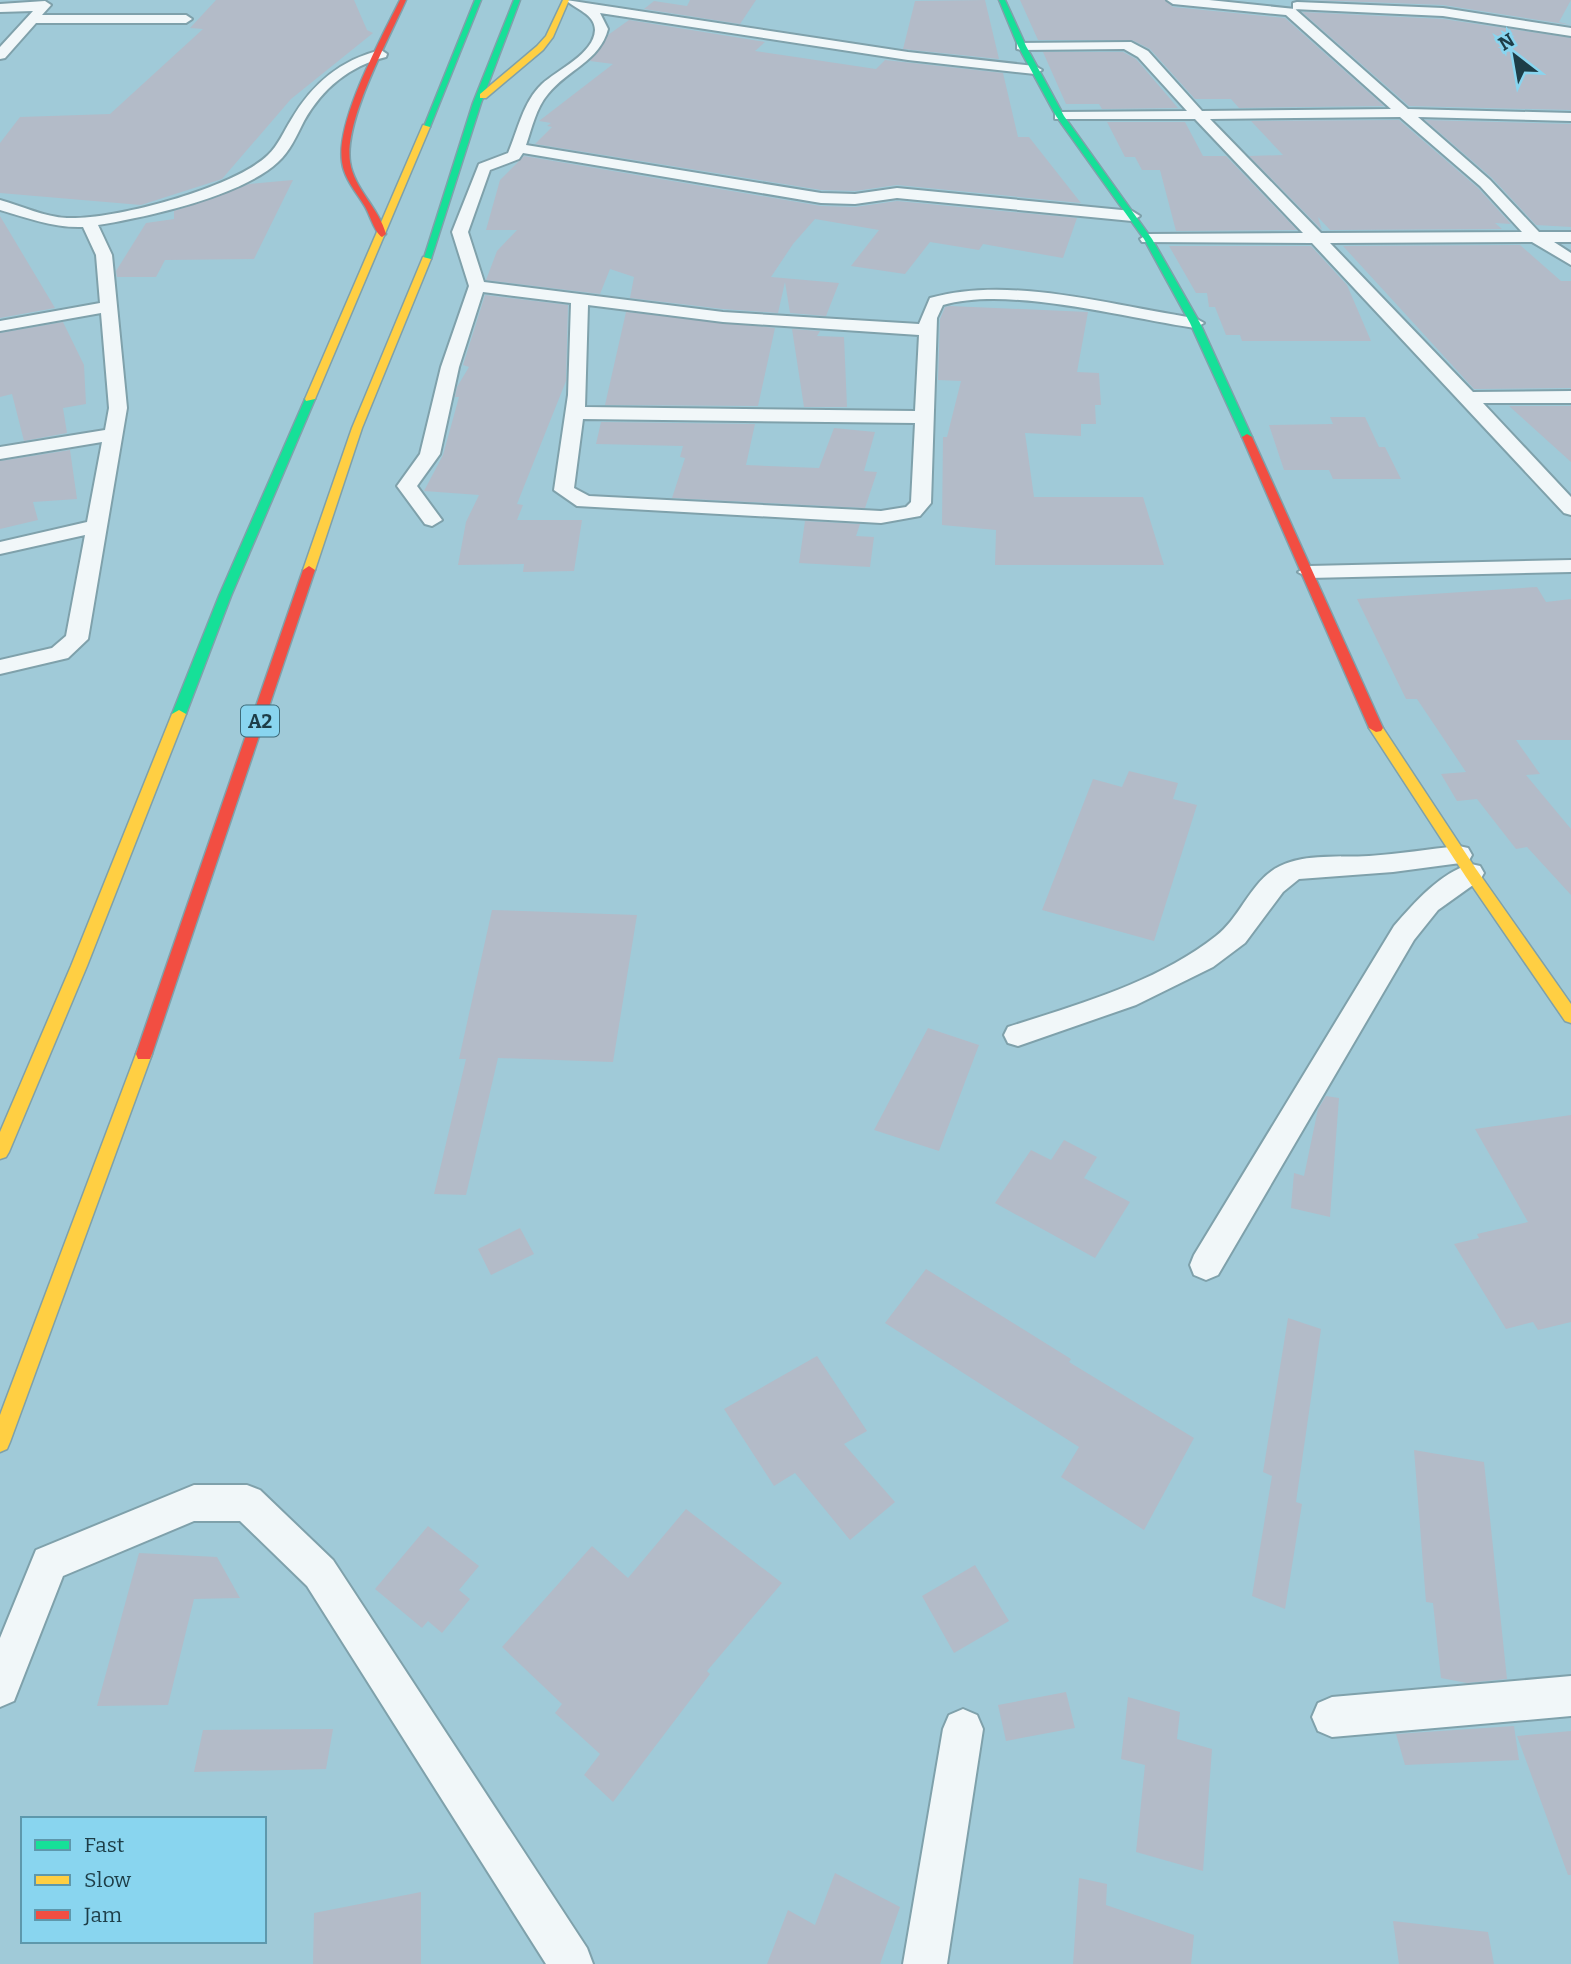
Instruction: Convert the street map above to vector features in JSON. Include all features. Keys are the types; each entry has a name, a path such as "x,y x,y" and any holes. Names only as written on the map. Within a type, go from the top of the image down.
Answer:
{"main road":[{"path":"382,234 381,215 352,175 344,149 402,0"},
{"name":"A2","path":"0,1442 169,986 357,428 431,246 477,103 488,25 478,0"},
{"name":"A2","path":"0,1152 79,966 225,596 382,234 488,25 517,0"},
{"path":"1002,0 1021,46 1060,116 1148,239 1195,323 1309,572 1368,715 1465,864 1571,1017"},
{"path":"477,103 497,82 540,48 573,2"}],"street":[{"path":"1173,0 1443,12 1571,32"},
{"path":"573,2 908,56 1035,70"},
{"path":"432,520 407,486 430,454 450,367 477,286 460,232 484,167 514,156 524,124 542,92 590,53 597,42 601,28 598,19 573,2"},
{"path":"0,8 46,4"},
{"path":"0,55 46,4"},
{"path":"1296,6 1294,18 1485,183 1535,237 1571,260"},
{"path":"32,19 186,19"},
{"path":"1021,46 1135,47 1571,509"},
{"path":"0,205 52,220 89,222 212,191 256,172 273,159 308,102 321,88 358,60 381,54"},
{"path":"1060,116 1405,113 1571,117"},
{"path":"518,148 821,198 855,199 897,193 1132,216"},
{"path":"0,667 60,653 77,639 118,408 104,255 89,222"},
{"path":"1148,239 1571,237"},
{"path":"477,286 723,317 928,330"},
{"path":"580,301 574,413 564,490 584,502 881,517 913,512 921,503 928,318 936,302 966,293 1060,302 1195,323"},
{"path":"0,326 108,307"},
{"path":"1468,398 1571,397"},
{"path":"574,413 924,417"},
{"path":"0,453 114,433"},
{"path":"0,548 97,526"},
{"path":"1309,572 1571,566"},
{"path":"1018,1035 1102,1007 1169,979 1227,943 1250,920 1287,873 1306,867 1465,864"},
{"path":"1206,1265 1404,933 1465,864"},
{"path":"0,1687 49,1563 194,1503 247,1503 320,1573 570,1964"},
{"path":"1332,1717 1571,1696"},
{"path":"925,1964 963,1729"}],"building":[{"path":"216,0 354,0 367,30 373,33 291,99 222,179 141,205 0,193 0,143 20,117 110,114 203,29 190,28"},
{"path":"690,0 756,0 740,24 644,9 654,1 687,6"},
{"path":"985,0 999,59 903,49 915,1"},
{"path":"1020,0 1165,0 1173,7 1285,18 1384,106 1239,108 1231,99 1195,99 1150,49 1132,40 1038,40"},
{"path":"1312,0 1571,0 1559,22 1571,25 1443,5"},
{"path":"1302,12 1443,19 1571,38 1571,110 1409,106"},
{"path":"629,20 765,42 755,51 876,69 885,60 1003,73 1018,137 1029,137 1081,203 897,185 855,191 821,190 535,144 552,127 547,126 551,123 539,121 613,64 590,61 608,35"},
{"path":"1043,52 1123,52 1136,59 1178,108 1102,109 1099,104 1066,104"},
{"path":"1399,120 1478,188 1511,224 1495,223 1502,229 1330,230 1318,217 1322,230 1249,156 1283,155 1251,121"},
{"path":"1425,120 1571,124 1571,227 1536,225 1492,178"},
{"path":"1107,122 1185,122 1203,156 1226,156 1297,230 1176,231 1160,170 1142,170 1135,157 1125,157"},
{"path":"524,156 821,206 855,207 897,201 1077,218 1063,258 983,244 979,250 930,242 905,274 851,266 879,230 815,219 793,244 771,277 839,283 826,316 790,313 785,282 778,313 723,309 630,298 634,277 610,269 600,294 486,280 497,251 517,230 486,230 500,180"},
{"path":"293,180 254,259 165,260 156,277 117,277 116,271 146,223 174,219 174,211 249,184"},
{"path":"0,216 55,308 0,318"},
{"path":"1520,245 1561,281 1571,281 1571,388 1474,389 1343,246"},
{"path":"1169,246 1311,246 1347,285 1371,341 1242,341 1240,335 1226,335 1215,307 1209,307 1207,293 1196,293"},
{"path":"485,295 568,305 566,381 517,504 523,505 517,520 582,520 574,571 523,572 524,564 458,565 466,522 479,495 424,491 443,455 459,397 455,397 457,387 469,367 463,365"},
{"path":"945,307 1088,312 1077,372 1099,373 1101,405 1095,405 1096,424 1081,424 1081,436 1025,433 1034,497 1143,497 1164,565 995,565 996,530 942,525 943,437 947,437 961,381 938,380 940,319"},
{"path":"626,312 775,328 758,406 605,405"},
{"path":"63,322 84,365 86,404 63,408 67,433 24,441 12,394 0,397 0,333"},
{"path":"792,329 820,331 817,336 844,337 847,407 804,407"},
{"path":"1509,406 1571,406 1571,462"},
{"path":"1330,417 1365,417 1379,447 1385,447 1401,479 1333,479 1329,470 1284,470 1269,425 1333,424"},
{"path":"601,422 755,424 746,465 819,468 834,428 875,432 864,471 877,472 865,508 672,498 685,458 680,457 683,446 596,444"},
{"path":"70,450 77,499 33,502 38,520 0,529 0,461"},
{"path":"805,521 860,524 856,536 874,537 870,567 799,563"},
{"path":"1537,587 1546,602 1571,599 1571,740 1516,740 1540,774 1526,775 1571,829 1571,895 1527,847 1516,849 1477,799 1457,801 1441,774 1466,772 1417,699 1406,699 1357,599"},
{"path":"1129,771 1178,783 1173,799 1197,805 1154,941 1042,910 1093,779 1122,787"},
{"path":"492,910 637,915 613,1062 498,1058 466,1195 434,1194 466,1059 459,1059"},
{"path":"928,1028 979,1045 939,1151 874,1130"},
{"path":"1326,1096 1339,1098 1330,1217 1291,1208 1294,1173 1304,1176 1318,1109"},
{"path":"1571,1115 1571,1322 1538,1330 1533,1322 1506,1329 1454,1244 1479,1238 1477,1234 1528,1222 1475,1129"},
{"path":"1064,1140 1097,1157 1084,1178 1130,1202 1095,1258 995,1203 1031,1150 1051,1160"},
{"path":"520,1228 534,1254 491,1275 478,1249"},
{"path":"926,1269 1071,1359 1069,1362 1194,1438 1144,1530 1061,1477 1079,1447 885,1323"},
{"path":"1288,1318 1321,1329 1296,1502 1302,1504 1285,1609 1252,1596 1272,1476 1263,1472"},
{"path":"817,1356 867,1431 844,1444 895,1502 850,1540 795,1473 774,1486 724,1409"},
{"path":"1414,1450 1484,1462 1507,1679 1467,1683 1441,1678 1433,1603 1426,1602"},
{"path":"686,1509 782,1583 707,1671 710,1674 613,1802 584,1775 600,1754 555,1713 562,1704 502,1647 592,1546 628,1578"},
{"path":"428,1526 479,1566 459,1590 470,1599 442,1633 428,1621 422,1628 375,1589"},
{"path":"139,1553 217,1557 240,1598 194,1599 168,1705 97,1706"},
{"path":"975,1565 1009,1621 954,1653 922,1596"},
{"path":"1066,1692 1075,1728 1006,1741 998,1705"},
{"path":"1128,1697 1180,1712 1177,1739 1212,1749 1203,1871 1136,1852 1145,1765 1121,1759"},
{"path":"1514,1726 1519,1760 1405,1765 1396,1734"},
{"path":"333,1729 326,1769 194,1772 203,1730"},
{"path":"1571,1731 1571,1875 1568,1875 1517,1736"},
{"path":"835,1873 900,1907 880,1964 767,1964 788,1910 815,1925"},
{"path":"1079,1878 1107,1884 1106,1905 1194,1935 1191,1964 1073,1964"},
{"path":"421,1892 421,1964 313,1964 314,1913"},
{"path":"1393,1921 1488,1932 1494,1964 1399,1964"}],"traffic: fast":[{"path":"426,127 478,0"},
{"path":"426,259 477,103 517,0"},
{"path":"1002,0 1022,46 1060,116 1148,239 1195,323 1247,437"},
{"path":"179,714 225,596 310,399"}],"traffic: slow":[{"path":"483,96 540,48 549,37 566,0"},
{"path":"310,399 426,127"},
{"path":"309,570 357,428 426,259"},
{"path":"0,1152 79,966 179,714"},
{"path":"1376,728 1471,873 1571,1017"},
{"path":"0,1442 144,1054"}],"traffic: jam":[{"path":"382,234 375,215 349,172 346,147 366,81 403,0"},
{"path":"1247,437 1376,728"},
{"path":"144,1054 309,570"}]}
